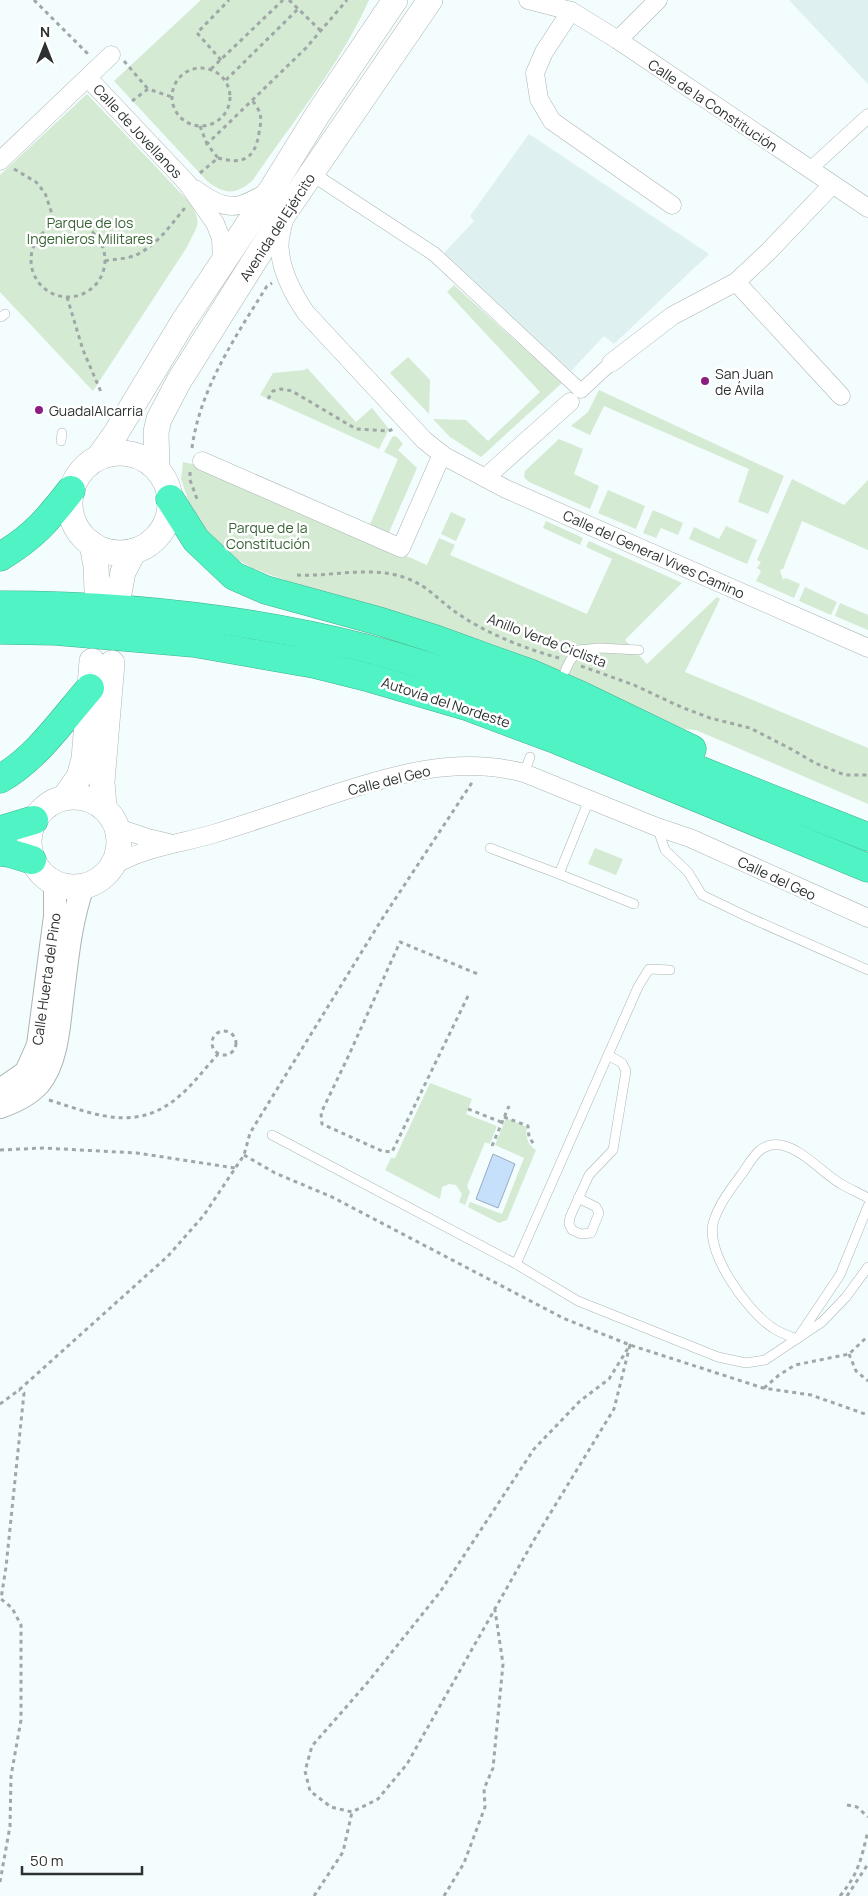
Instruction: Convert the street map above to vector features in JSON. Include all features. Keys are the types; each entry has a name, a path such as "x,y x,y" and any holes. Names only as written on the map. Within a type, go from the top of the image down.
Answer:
{"highway":[{"path":"0,558 31,537 48,520 71,490"},
{"path":"170,499 196,540 234,576 266,590 382,622 532,674 580,695 695,751 782,789 868,837"},
{"name":"Autovía del Nordeste","path":"0,605 132,610 197,617 313,636 367,649 474,682 568,717 868,837"},
{"name":"Autovía del Nordeste","path":"0,630 56,631 139,637 194,643 314,664 466,706 566,744 868,868"},
{"path":"0,643 99,646 191,654 275,668 366,688 466,706"},
{"path":"0,779 18,767 34,752 90,688"},
{"path":"0,830 34,820"},
{"path":"0,852 32,860"}],"main road":[{"name":"Avenida del Ejército","path":"99,457 116,433 183,322 271,190 318,114 395,0"},
{"name":"Avenida del Ejército","path":"157,468 156,432 159,419 183,373 285,212 426,7"},
{"path":"119,452 145,459 157,468 164,478 170,499 170,513 165,526 157,537 147,545 134,551 120,553 105,550 92,544 82,536 75,526 70,502 71,490 81,471 99,457 119,452"},
{"path":"92,544 96,566 108,592 123,572 134,551"},
{"path":"65,797 79,777 84,759 90,688 102,662 102,782 104,807"},
{"path":"79,796 92,799 104,807 112,816 118,828 120,841 118,854 113,866 105,875 95,882 83,886 69,887 55,883 42,874 32,860 29,847 29,833 34,820 47,805 65,797 79,796"}],"street":[{"path":"426,7 443,0"},
{"name":"Calle de la Constitución","path":"528,0 567,5 868,208"},
{"path":"618,40 658,0"},
{"path":"567,5 544,52 536,74 539,99 552,121 672,205"},
{"name":"Calle de Jovellanos","path":"105,64 119,111 187,183 209,200 241,206 271,190"},
{"path":"0,161 105,64"},
{"path":"809,170 868,116"},
{"path":"312,174 434,254 576,397"},
{"name":"Calle de Jovellanos","path":"187,183 222,238 222,263"},
{"path":"485,478 611,364 672,316 736,282 768,252 832,185"},
{"name":"Calle del General Vives Camino","path":"285,212 279,250 285,275 294,297 306,313 424,440 442,454 485,478 868,648"},
{"path":"736,282 841,396"},
{"path":"194,461 401,548 442,454"},
{"name":"Calle del Geo","path":"113,866 128,856 212,834 374,781 416,771 483,766 502,768 527,765 589,800 657,828 690,838 868,918"},
{"name":"Calle del Geo","path":"118,828 148,838 177,844"},
{"name":"Calle Huerta del Pino","path":"0,1088 26,1072 38,1045 55,916 55,883"},
{"path":"0,1107 14,1103 29,1094 40,1082 56,1050 73,918 83,886"}],"lane":[{"path":"565,671 578,650 599,648 639,650"},
{"path":"559,874 589,800"},
{"path":"657,828 665,850 688,872 702,895 868,970"},
{"path":"490,848 634,904"},
{"path":"516,1264 638,986 650,969 670,970"},
{"path":"578,1198 589,1175 613,1150 626,1071 622,1063 608,1054"},
{"path":"272,1135 516,1264 578,1301 718,1357 746,1363 765,1360 822,1322 846,1297 868,1267"},
{"path":"797,1339 774,1330 760,1318 736,1290 721,1262 714,1240 713,1221 722,1202 756,1152 766,1146 780,1145 796,1150 840,1183 868,1198"},
{"path":"797,1339 840,1275 868,1206"}],"path":[{"path":"34,0 105,64 148,89 172,97"},
{"path":"221,60 197,33 229,0"},
{"path":"212,69 283,0"},
{"path":"289,0 321,31"},
{"path":"207,144 306,48 347,0"},
{"path":"226,80 298,9"},
{"path":"202,67 212,69 226,80 231,98 229,107 218,122 200,126 190,124 181,119 175,111 172,91 176,81 183,74 192,69 202,67"},
{"path":"119,111 148,89"},
{"path":"200,126 207,144 218,158 238,162 252,155 258,143 261,114 252,100"},
{"path":"105,261 135,255 167,230 184,209 187,183 218,158"},
{"path":"0,161 36,182 45,193 56,226"},
{"path":"70,224 86,228 99,240 103,249 105,261 102,274 92,289 76,296 58,296 43,287 33,272 31,264 32,255 38,238 56,226 70,224"},
{"path":"199,504 190,480 194,461 194,431 200,413 224,356 267,286 285,275"},
{"path":"67,297 80,343 101,392"},
{"path":"268,398 273,391 281,389 292,391 356,429 388,432 409,424"},
{"name":"Anillo Verde Ciclista","path":"297,575 361,571 388,574 411,580 429,590 455,611 484,628 524,646 634,684 696,712 750,728 822,766 845,775 868,775"},
{"path":"0,1404 19,1390 168,1256 204,1215 244,1155 250,1133 382,919 483,766"},
{"path":"468,996 392,1152 382,1152 322,1124 321,1113 400,942 478,974"},
{"path":"223,1031 229,1032 235,1040 233,1050 224,1055 218,1054 212,1046 214,1036 223,1031"},
{"path":"29,1094 90,1114 125,1119 144,1116 165,1107 187,1089 218,1054"},
{"path":"492,1146 508,1106"},
{"path":"468,1109 501,1122"},
{"path":"504,1117 528,1126 529,1137 536,1146"},
{"path":"0,1150 43,1148 137,1153 235,1168"},
{"path":"244,1155 274,1174 332,1197 563,1318 630,1345 763,1388 811,1395 868,1415"},
{"path":"763,1388 779,1374 795,1365 849,1354 868,1336"},
{"path":"630,1345 614,1409 534,1540 407,1764 378,1799 352,1812 331,1807 310,1791 305,1771 312,1746 368,1682 440,1592 534,1449 580,1401 609,1379 630,1345"},
{"path":"849,1354 856,1370 868,1381"},
{"path":"0,1882 10,1826 11,1776 21,1720 20,1625 12,1608 1,1600 24,1393 19,1390"},
{"path":"444,1896 464,1863 485,1807 484,1789 493,1768 503,1664 495,1609"},
{"path":"847,1805 857,1807 868,1817"},
{"path":"314,1896 343,1852 352,1812"},
{"path":"840,1896 858,1870 868,1831"},
{"path":"847,1896 868,1864"}],"shaded area":[{"path":"789,0 868,0 868,84"},
{"path":"529,134 709,254 614,344 604,336 571,371 444,253 474,221 470,216"}],"green space":[{"path":"201,0 369,0 344,47 315,92 253,180 236,191 219,189 207,181 114,81"},
{"name":"Parque de los Ingenieros Militares","path":"87,94 190,203 197,221 196,229 187,247 93,391 0,292 0,175"},
{"path":"454,285 562,383 481,457 450,437 433,419 466,420 488,441 540,392 447,292"},
{"path":"408,357 430,380 429,414 390,373"},
{"path":"307,368 356,422 372,408 389,429 379,449 260,395 273,373 305,370"},
{"path":"599,390 784,476 768,514 738,502 749,469 604,406 590,435 571,426 588,412"},
{"path":"393,436 397,437 403,444 398,450 417,468 387,537 368,529 398,459 384,452"},
{"path":"559,439 583,449 574,474 599,486 590,509 529,482 524,477 525,471"},
{"name":"Parque de la Constitución","path":"183,462 201,466 427,565 439,538 455,545 450,555 587,614 612,559 586,547 589,541 682,583 625,640 647,664 717,597 720,599 685,672 868,748 868,804 696,730 684,729 575,678 492,644 415,618 290,582 252,568 211,540 193,515 181,479"},
{"path":"792,479 844,505 868,480 868,550 802,521 783,569 780,570 783,580 786,578 800,584 794,598 756,581 761,571 757,568 761,562 757,560"},
{"path":"608,490 645,506 636,529 598,513"},
{"path":"653,510 683,523 678,535 661,528 656,538 643,533"},
{"path":"451,512 466,519 456,541 441,534"},
{"path":"546,521 583,538 580,545 543,528"},
{"path":"726,526 757,540 747,564 689,539 694,527 719,539"},
{"path":"805,587 837,602 831,615 799,601"},
{"path":"840,603 868,615 868,630 835,616"},
{"path":"595,848 623,859 616,875 588,864"},
{"path":"430,1083 472,1099 466,1114 497,1126 490,1144 485,1142 467,1186 470,1192 465,1205 459,1202 462,1194 456,1185 449,1184 442,1187 440,1199 385,1170 391,1158 395,1158"},
{"path":"506,1118 527,1127 527,1140 536,1150 507,1220 499,1223 468,1207 470,1202 502,1214 524,1158 495,1145"}],"water":[{"path":"493,1154 515,1164 498,1208 476,1199"}],"place":[{"name":"San Juan de Ávila","path":"705,381"},
{"name":"GuadalAlcarria","path":"39,410"}]}
